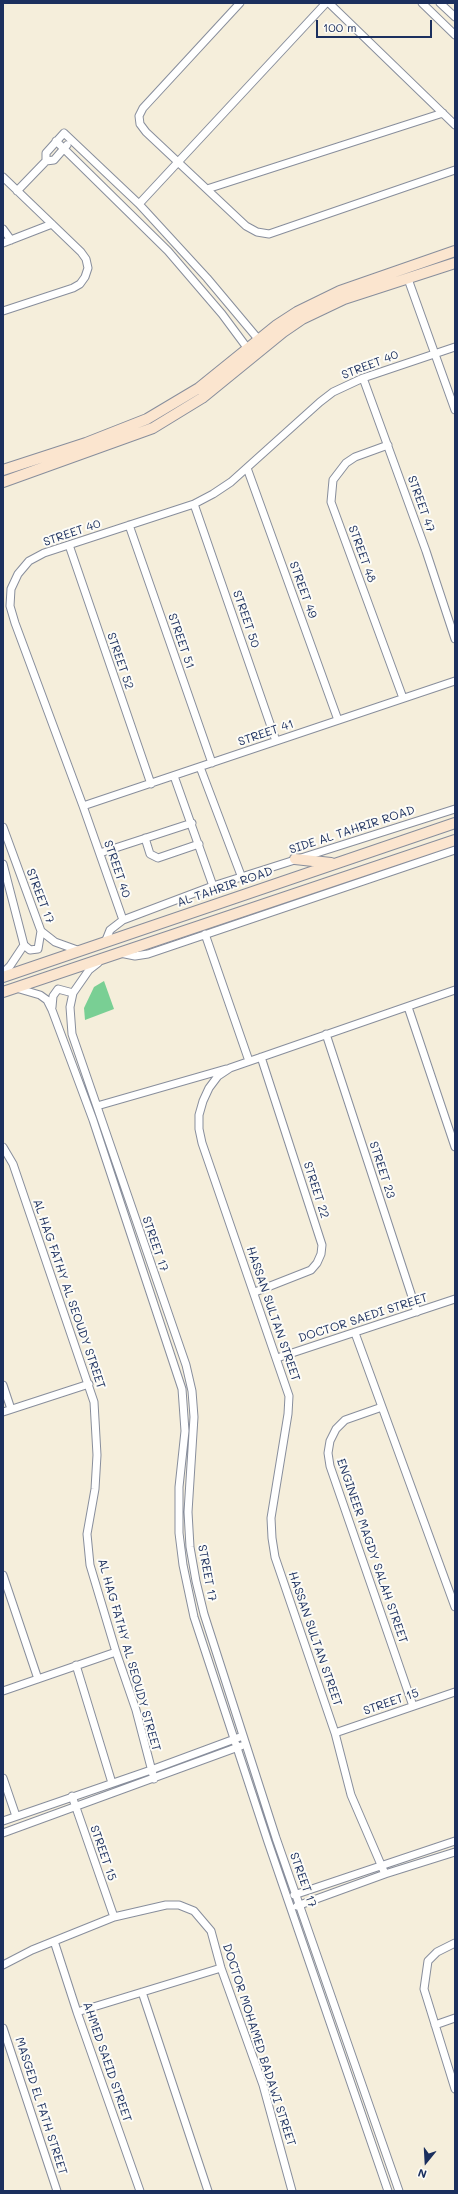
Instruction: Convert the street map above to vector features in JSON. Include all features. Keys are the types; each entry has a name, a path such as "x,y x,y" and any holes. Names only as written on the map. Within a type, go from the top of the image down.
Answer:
{"street":[{"path":"240,3 143,108 139,116 140,124 146,132 246,226 257,232 269,234 455,170"},
{"path":"139,204 327,3 455,125"},
{"path":"422,3 455,34"},
{"path":"440,3 455,17"},
{"path":"207,189 443,113"},
{"path":"46,161 46,153 64,133 139,204 207,278 259,340"},
{"path":"17,191 46,161 54,160 72,140"},
{"path":"56,141 168,251 222,314 248,349"},
{"path":"3,177 81,252 86,259 88,268 86,276 80,284 3,311"},
{"path":"3,243 52,224"},
{"path":"3,229 10,240"},
{"path":"88,448 165,410 199,388 297,312 319,301 455,251"},
{"path":"3,470 135,436 170,419 202,398 283,332 309,315 344,299 455,263"},
{"path":"408,279 455,410"},
{"name":"STREET 40","path":"123,920 10,606 11,589 18,574 29,561 44,553 194,504 225,486 333,392 363,378 455,347"},
{"name":"STREET 47","path":"363,378 388,445 455,639"},
{"name":"STREET 48","path":"388,445 355,457 346,463 333,480 331,502 403,698"},
{"path":"3,482 68,454"},
{"name":"STREET 49","path":"247,468 338,720"},
{"name":"STREET 50","path":"194,504 276,741"},
{"name":"STREET 51","path":"129,526 212,763"},
{"name":"STREET 52","path":"69,545 151,784"},
{"name":"STREET 41","path":"83,806 455,681"},
{"path":"200,767 242,878"},
{"path":"174,776 192,823 213,886"},
{"name":"SIDE AL TAHRIR ROAD","path":"106,940 110,930 123,920 213,886 455,809"},
{"name":"AL TAHRIR ROAD","path":"3,977 80,951 106,940 193,912 454,821"},
{"path":"100,853 192,823"},
{"name":"STREET 17","path":"3,827 41,931 55,942 80,951"},
{"path":"145,838 150,854 158,858 199,844"},
{"path":"203,930 229,916 454,843"},
{"path":"3,992 120,953 305,899 454,843"},
{"path":"296,859 335,863"},
{"name":"STREET 17","path":"3,864 24,945"},
{"path":"305,899 318,886"},
{"path":"220,902 222,909 229,916"},
{"path":"193,912 200,916 203,930 249,1061"},
{"path":"3,973 10,966 24,945 30,950 38,949 41,931"},
{"name":"STREET 17","path":"103,959 89,970 73,993 70,1007 72,1034 188,1371 194,1417 188,1512 192,1560 204,1614 276,1838 301,1905 399,2191"},
{"name":"STREET 17","path":"16,988 40,995 48,1000 93,1120 182,1389 185,1431 179,1487 179,1533 183,1565 194,1617 287,1897 388,2191"},
{"path":"52,1010 52,1000 55,991 62,989 73,993"},
{"name":"HASSAN SULTAN STREET","path":"386,1874 351,1795 334,1733 275,1557 272,1538 273,1498 290,1405 287,1387 202,1143 199,1129 199,1115 206,1094 218,1076 230,1068 455,990"},
{"path":"408,1007 455,1147"},
{"name":"STREET 23","path":"326,1034 416,1312"},
{"name":"STREET 22","path":"255,1292 311,1270 318,1263 322,1245 261,1057"},
{"path":"97,1106 230,1068"},
{"name":"AL HAG FATHY AL SEOUDY STREET","path":"3,1147 13,1164 94,1402 97,1455 95,1488 87,1534 90,1565 116,1652 136,1710 154,1779"},
{"name":"DOCTOR SAEDI STREET","path":"277,1358 455,1299"},
{"path":"355,1333 455,1607"},
{"path":"3,1412 89,1384"},
{"path":"3,1385 11,1409"},
{"name":"ENGINEER MAGDY SALAH STREET","path":"382,1407 345,1420 336,1429 330,1441 328,1453 330,1466 414,1706"},
{"path":"3,1575 38,1679"},
{"path":"3,1691 116,1652"},
{"path":"76,1666 112,1783"},
{"name":"STREET 15","path":"334,1733 455,1692"},
{"path":"3,1821 244,1736"},
{"path":"3,1833 154,1779 246,1744"},
{"path":"3,1778 16,1816"},
{"name":"STREET 15","path":"72,1796 114,1916"},
{"path":"287,1897 455,1841"},
{"path":"292,1908 386,1874 455,1852"},
{"name":"DOCTOR MOHAMED BADAWI STREET","path":"114,1916 166,1905 179,1905 194,1911 211,1931 221,1968 263,2085 292,2191"},
{"path":"3,1965 54,1941 114,1916"},
{"name":"AHMED SAEID STREET","path":"54,1941 77,2012 140,2191"},
{"path":"455,1943 437,1952 428,1961 424,1989 455,2090"},
{"path":"77,2012 221,1968"},
{"path":"142,1992 208,2191"},
{"path":"435,2025 455,2018"},
{"name":"MASGED EL FATH STREET","path":"3,2028 57,2191"}],"green space":[{"path":"104,981 114,1009 85,1020 84,1008 94,987"}]}
